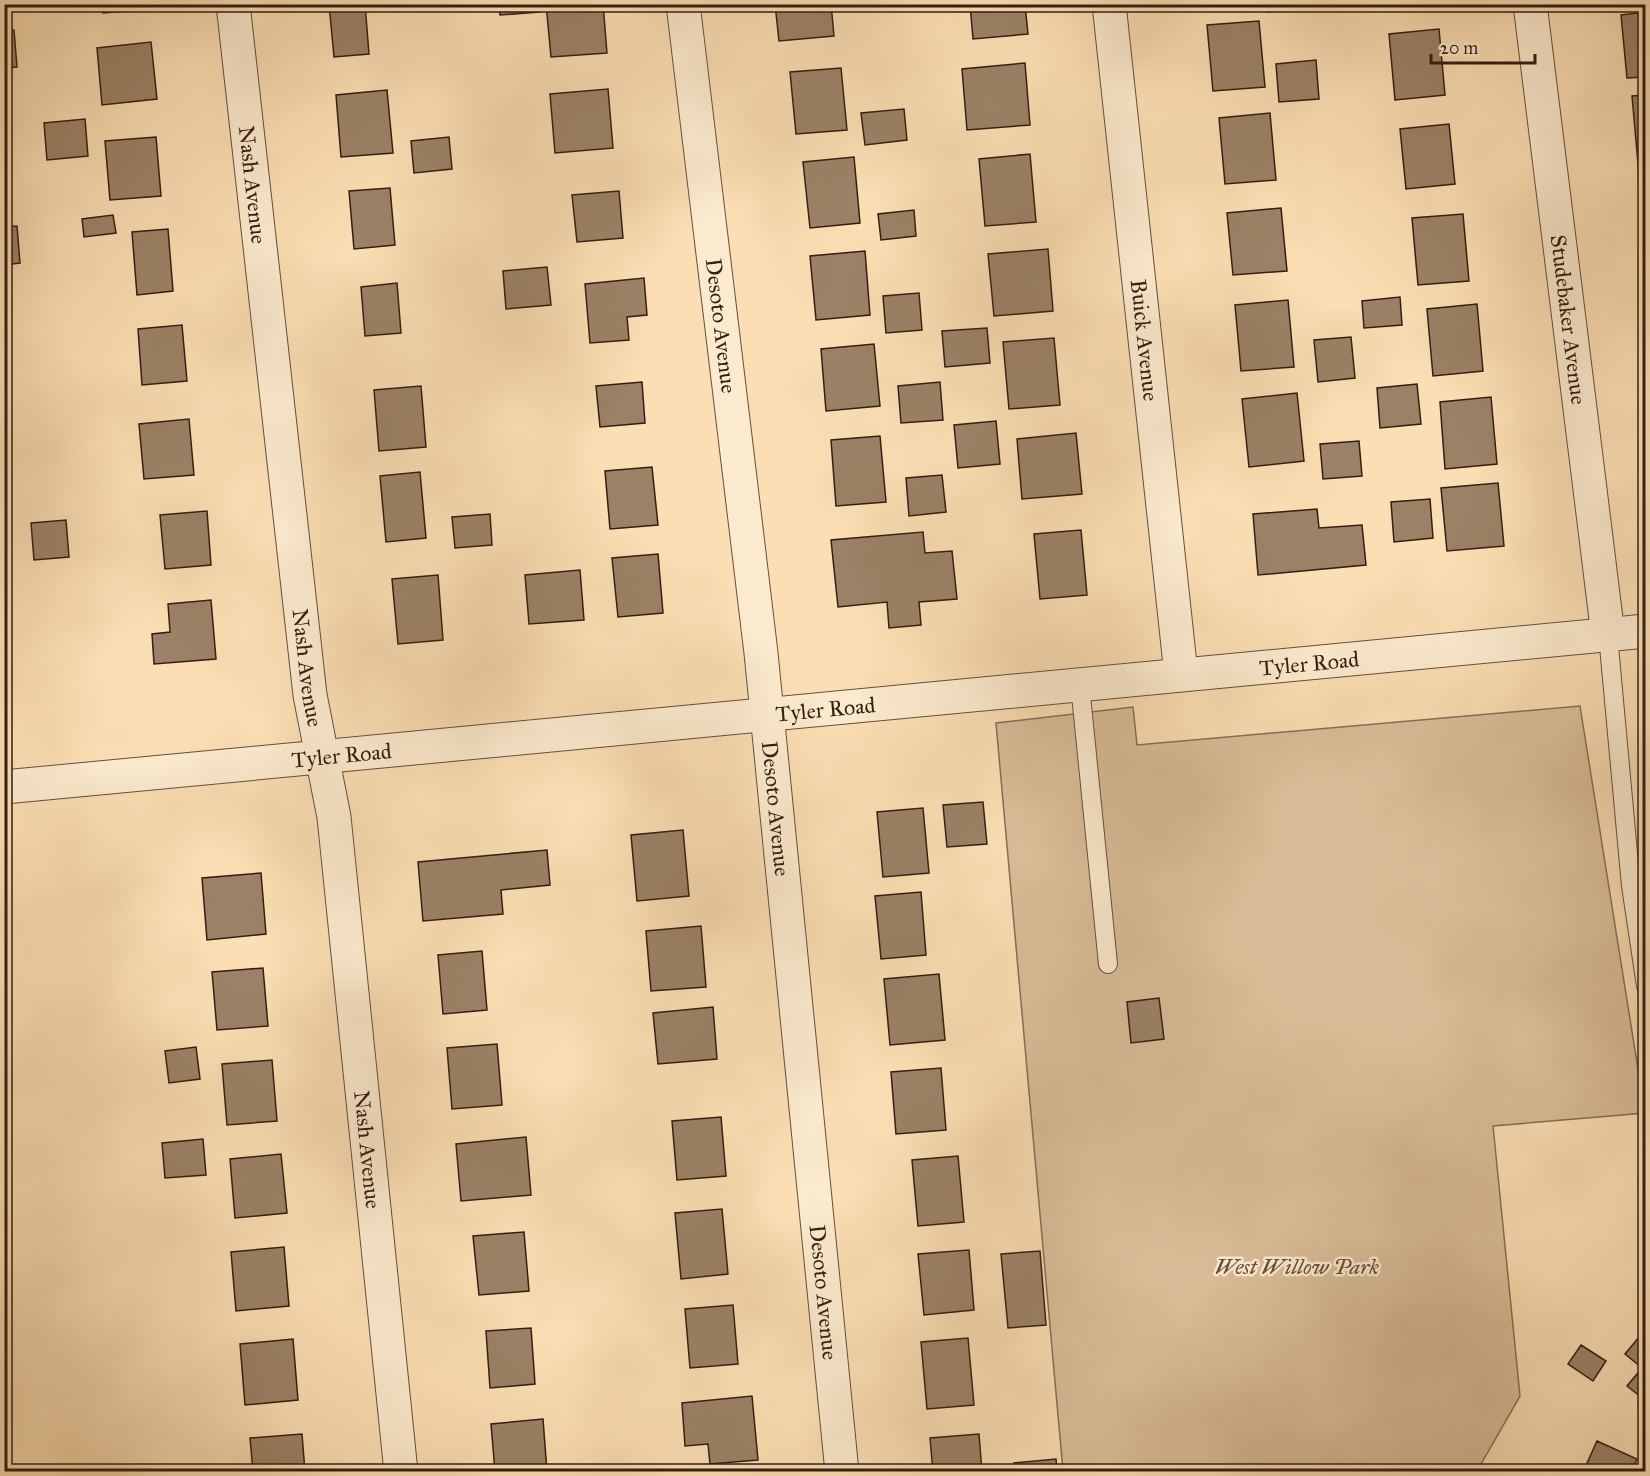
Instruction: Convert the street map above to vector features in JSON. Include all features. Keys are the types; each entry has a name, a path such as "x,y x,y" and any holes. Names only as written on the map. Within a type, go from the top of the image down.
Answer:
{"street":[{"name":"Nash Avenue","path":"233,4 310,694 334,818 401,1472"},
{"name":"Desoto Avenue","path":"683,4 768,716 842,1472"},
{"name":"Buick Avenue","path":"1110,4 1181,674"},
{"name":"Studebaker Avenue","path":"1530,4 1608,635"},
{"name":"Tyler Road","path":"4,787 1646,631"}],"lane":[{"path":"1608,635 1638,885 1646,986"},
{"path":"1080,685 1108,964"}],"green space":[{"name":"West Willow Park","path":"1580,706 1645,1113 1493,1126 1520,1396 1477,1471 1063,1471 996,723 1133,707 1137,745"}],"building":[{"path":"102,4 151,4 151,9 103,13"},
{"path":"329,4 365,4 369,54 334,57"},
{"path":"499,4 539,4 539,12 500,15"},
{"path":"546,4 603,4 607,53 551,57"},
{"path":"775,4 831,4 834,36 779,41"},
{"path":"970,4 1025,4 1028,34 973,39"},
{"path":"1267,4 1310,4 1310,8 1268,12"},
{"path":"1646,12 1646,77 1627,78 1621,15"},
{"path":"1259,21 1265,87 1213,91 1207,25"},
{"path":"1439,29 1445,95 1395,100 1389,34"},
{"path":"14,30 17,67 4,68 4,31"},
{"path":"151,42 157,99 102,105 97,48"},
{"path":"1316,60 1319,99 1279,102 1276,64"},
{"path":"1025,63 1030,125 967,130 962,69"},
{"path":"841,68 847,130 796,134 790,72"},
{"path":"608,89 613,148 555,153 550,94"},
{"path":"387,90 393,153 341,157 336,95"},
{"path":"1646,95 1646,174 1639,175 1632,96"},
{"path":"904,109 907,140 865,145 861,113"},
{"path":"1270,113 1276,180 1225,184 1219,118"},
{"path":"85,119 88,156 47,160 44,123"},
{"path":"1449,124 1455,184 1406,189 1400,129"},
{"path":"156,137 161,196 110,200 105,141"},
{"path":"449,137 452,169 414,173 411,141"},
{"path":"1030,154 1036,222 985,226 979,159"},
{"path":"854,157 860,223 810,228 803,162"},
{"path":"390,188 395,245 354,249 349,191"},
{"path":"619,191 623,238 577,242 572,195"},
{"path":"1281,208 1287,271 1233,275 1227,213"},
{"path":"914,210 916,236 881,240 878,214"},
{"path":"1463,214 1469,281 1418,285 1412,218"},
{"path":"113,215 116,233 84,237 82,219"},
{"path":"17,226 20,263 4,265 4,227"},
{"path":"168,229 173,291 137,295 132,232"},
{"path":"1048,249 1053,311 994,316 988,254"},
{"path":"865,251 870,315 816,320 810,256"},
{"path":"547,267 551,305 506,309 503,271"},
{"path":"644,278 647,315 627,317 629,340 590,343 585,284"},
{"path":"397,283 401,333 365,336 361,287"},
{"path":"919,293 922,330 886,333 883,296"},
{"path":"1400,297 1402,325 1364,328 1362,301"},
{"path":"1288,300 1294,367 1241,371 1235,305"},
{"path":"1477,304 1483,371 1433,376 1427,309"},
{"path":"182,325 187,381 142,385 138,329"},
{"path":"987,328 990,363 945,367 942,331"},
{"path":"1351,337 1355,378 1318,382 1314,340"},
{"path":"1054,338 1060,405 1009,409 1003,342"},
{"path":"874,344 880,406 826,411 821,349"},
{"path":"642,382 645,423 600,427 596,386"},
{"path":"940,382 943,420 901,423 898,386"},
{"path":"1417,384 1421,424 1380,428 1377,388"},
{"path":"421,386 426,447 379,451 374,390"},
{"path":"1297,393 1304,461 1249,467 1242,399"},
{"path":"1491,397 1497,464 1445,469 1440,402"},
{"path":"189,419 194,475 144,479 139,424"},
{"path":"996,421 1000,464 958,468 954,425"},
{"path":"1076,433 1082,494 1022,499 1017,439"},
{"path":"880,436 886,502 836,506 831,440"},
{"path":"1359,441 1362,476 1323,479 1320,444"},
{"path":"652,467 658,525 610,529 605,471"},
{"path":"420,472 426,538 386,542 380,476"},
{"path":"942,475 946,512 909,516 906,478"},
{"path":"1498,483 1504,546 1447,551 1441,488"},
{"path":"1430,499 1433,538 1394,542 1391,502"},
{"path":"1317,509 1319,528 1362,525 1366,565 1258,575 1253,514"},
{"path":"207,511 211,565 165,569 160,515"},
{"path":"490,514 492,545 455,548 452,517"},
{"path":"66,520 69,557 34,560 31,523"},
{"path":"1081,530 1087,595 1040,599 1034,534"},
{"path":"923,532 925,553 952,551 957,599 919,602 921,625 889,628 887,602 838,607 831,540"},
{"path":"658,554 663,613 618,617 612,558"},
{"path":"580,570 584,620 529,624 525,575"},
{"path":"438,575 443,640 398,644 392,579"},
{"path":"211,600 216,659 154,664 152,634 170,632 168,604"},
{"path":"983,802 987,844 947,847 943,805"},
{"path":"923,808 929,873 883,877 877,812"},
{"path":"683,830 689,896 637,901 631,835"},
{"path":"547,850 550,885 501,890 503,914 423,921 418,862"},
{"path":"261,873 266,934 207,940 202,878"},
{"path":"921,892 926,955 881,959 875,896"},
{"path":"701,926 706,987 651,991 646,931"},
{"path":"482,951 487,1010 443,1014 438,955"},
{"path":"263,968 268,1026 217,1030 212,972"},
{"path":"939,974 945,1040 890,1045 884,979"},
{"path":"1159,998 1164,1039 1131,1043 1127,1002"},
{"path":"713,1007 717,1059 658,1064 653,1013"},
{"path":"497,1044 502,1105 452,1109 447,1048"},
{"path":"196,1047 200,1079 169,1083 165,1051"},
{"path":"272,1060 277,1121 227,1125 222,1064"},
{"path":"941,1068 946,1130 896,1134 891,1072"},
{"path":"721,1117 726,1176 677,1180 672,1121"},
{"path":"526,1137 531,1195 461,1201 456,1144"},
{"path":"203,1139 206,1175 165,1178 162,1143"},
{"path":"281,1154 287,1213 235,1218 230,1159"},
{"path":"958,1156 964,1222 918,1226 912,1160"},
{"path":"722,1209 728,1274 681,1279 675,1213"},
{"path":"524,1232 529,1291 479,1295 473,1236"},
{"path":"284,1247 289,1306 236,1311 231,1252"},
{"path":"969,1250 974,1310 924,1315 918,1254"},
{"path":"1040,1251 1046,1325 1008,1328 1001,1254"},
{"path":"733,1305 738,1364 690,1368 685,1309"},
{"path":"531,1328 535,1384 490,1388 486,1331"},
{"path":"1645,1330 1646,1401 1627,1386 1642,1368 1625,1354"},
{"path":"968,1338 974,1405 927,1409 921,1342"},
{"path":"293,1339 298,1400 245,1405 240,1344"},
{"path":"1581,1345 1606,1361 1593,1381 1568,1364"},
{"path":"752,1396 758,1460 710,1464 708,1444 685,1446 682,1403"},
{"path":"543,1419 547,1472 495,1472 491,1424"},
{"path":"302,1434 305,1472 253,1472 250,1438"},
{"path":"979,1434 982,1472 933,1472 930,1438"},
{"path":"1597,1441 1637,1459 1631,1472 1583,1472"},
{"path":"1056,1459 1057,1472 1014,1472 1014,1463"}]}
